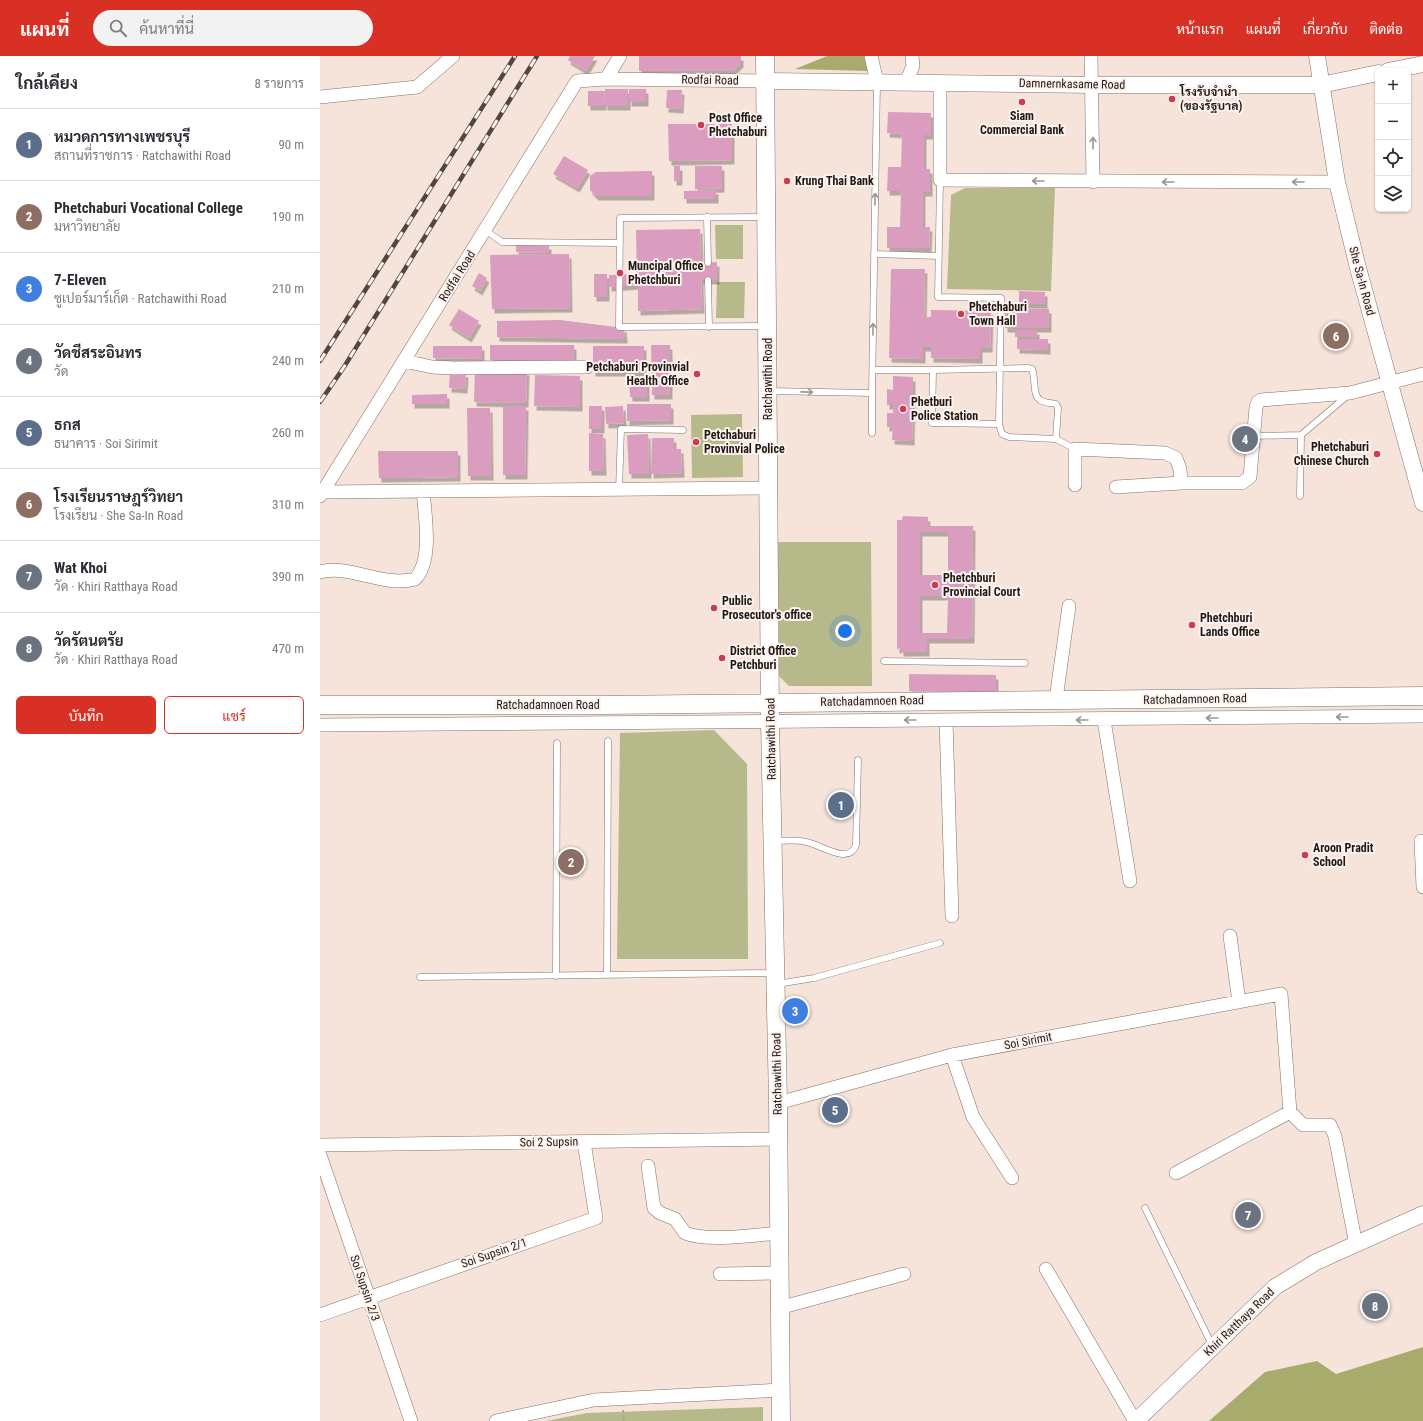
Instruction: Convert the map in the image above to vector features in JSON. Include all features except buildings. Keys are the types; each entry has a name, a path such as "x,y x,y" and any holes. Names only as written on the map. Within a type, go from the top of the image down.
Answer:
{"main road":[{"name":"Ratchawithi Road","path":"765,56 770,721 778,1103 781,1421"},
{"name":"Ratchadamnoen Road","path":"320,705 603,705 932,700 1423,696"}],"street":[{"path":"606,79 620,56"},
{"path":"871,56 877,82"},
{"path":"906,82 913,66 912,56"},
{"path":"1091,56 1093,182"},
{"name":"She Sa-In Road","path":"1317,56 1337,182 1358,268 1423,502"},
{"path":"320,97 416,87 448,57"},
{"path":"1403,68 1423,64"},
{"name":"Damnernkasame Road","path":"766,81 1092,85 1321,85 1375,74"},
{"name":"Rodfai Road","path":"321,494 578,81 606,79 766,81"},
{"path":"940,83 940,180 1093,182 1337,182"},
{"path":"404,361 439,368 587,367"},
{"path":"1116,487 1242,483 1248,480 1252,470 1256,407 1258,402 1261,400 1351,392 1391,384 1423,374"},
{"path":"1074,485 1075,449 1172,455 1176,458 1178,463 1181,484"},
{"path":"321,494 424,491 768,488"},
{"path":"320,572 351,572 396,582 415,579 420,574 424,564 426,539 424,491"},
{"path":"1056,699 1069,606"},
{"path":"1371,696 1371,717"},
{"path":"1186,699 1186,718"},
{"path":"932,700 932,720"},
{"path":"603,705 603,722"},
{"path":"320,725 1104,720 1423,716"},
{"path":"946,720 952,916"},
{"path":"1104,720 1130,881"},
{"path":"1421,841 1423,887"},
{"path":"1230,936 1239,1002"},
{"name":"Soi Sirimit","path":"778,1103 952,1056 1281,994 1290,1112"},
{"path":"952,1056 973,1117 1012,1178"},
{"path":"1176,1173 1290,1112 1302,1125 1330,1125 1335,1136 1356,1244"},
{"name":"Soi 2 Supsin","path":"320,1145 778,1139"},
{"name":"Soi Supsin 2/1","path":"320,1315 367,1297 596,1218 584,1142"},
{"name":"Soi Supsin 2/3","path":"320,1155 367,1297 411,1421"},
{"path":"648,1166 654,1208 660,1214 675,1219 685,1233 696,1236 714,1236 779,1233"},
{"name":"Khiri Ratthaya Road","path":"1135,1421 1275,1287 1316,1262 1423,1214"},
{"path":"1046,1269 1135,1421"},
{"path":"720,1274 779,1273"},
{"path":"779,1308 904,1274"},
{"path":"496,1421 594,1400 781,1390"}],"lane":[{"path":"872,433 877,82"},
{"path":"940,180 938,297 1000,298 998,424 1002,434 1009,437 1056,439 1075,449"},
{"path":"767,217 620,218 619,327 767,326"},
{"path":"708,218 708,263"},
{"path":"485,230 502,242 620,243"},
{"path":"874,254 939,256"},
{"path":"708,280 709,326"},
{"path":"873,370 1000,368 1032,369 1038,399 1041,402 1056,404 1058,408 1056,439"},
{"path":"933,370 932,423 998,424"},
{"path":"768,391 872,393"},
{"path":"1254,436 1301,435 1351,392"},
{"path":"619,490 621,429 683,430"},
{"path":"1300,496 1301,435"},
{"path":"884,661 1025,663"},
{"path":"607,975 608,741"},
{"path":"556,743 556,976"},
{"path":"772,840 805,841 824,849 845,854 850,854 854,851 856,845 858,760"},
{"path":"420,978 607,975 775,979 814,978 940,943"},
{"path":"1145,1208 1212,1347"}],"green space":[{"path":"827,56 868,56 869,71 795,69"},
{"path":"965,188 1055,188 1051,291 947,289 951,195"},
{"path":"715,225 743,225 743,259 716,259"},
{"path":"717,282 745,282 744,318 716,318"},
{"path":"742,414 743,477 692,478 691,415"},
{"path":"778,542 871,542 872,686 789,686 779,676"},
{"path":"714,730 747,764 748,959 617,959 620,733"},
{"path":"1423,1347 1423,1421 1209,1421 1265,1372 1317,1361 1336,1374"},
{"path":"763,1407 763,1421 546,1421 587,1413"}],"railway":[{"path":"320,361 515,56"},
{"path":"320,402 344,367 537,56"}],"place":[{"name":"โรงรับจำนำ (ของรัฐบาล)","path":"1172,99"},
{"name":"Siam Commercial Bank","path":"1022,102"},
{"name":"Post Office Phetchaburi","path":"701,125"},
{"name":"Krung Thai Bank","path":"787,181"},
{"name":"Muncipal Office Phetchburi","path":"620,273"},
{"name":"Phetchaburi Town Hall","path":"961,314"},
{"name":"โรงเรียนราษฎร์วิทยา","path":"1336,336"},
{"name":"Petchaburi Provinvial Health Office","path":"697,374"},
{"name":"Phetburi Police Station","path":"903,409"},
{"name":"วัดชีสระอินทร","path":"1245,439"},
{"name":"Petchaburi Provinvial Police","path":"696,442"},
{"name":"Phetchaburi Chinese Church","path":"1377,454"},
{"name":"Phetchburi Provincial Court","path":"935,585"},
{"name":"Public Prosecutor's office","path":"714,608"},
{"name":"Phetchburi Lands Office","path":"1192,625"},
{"name":"District Office Petchburi","path":"722,658"},
{"name":"หมวดการทางเพชรบุรี","path":"841,805"},
{"name":"Aroon Pradit School","path":"1305,855"},
{"name":"Phetchaburi Vocational College","path":"571,862"},
{"name":"7-Eleven","path":"795,1011"},
{"name":"ธกส","path":"835,1110"},
{"name":"Wat Khoi","path":"1248,1215"},
{"name":"วัดรัตนตรัย","path":"1375,1306"}]}
